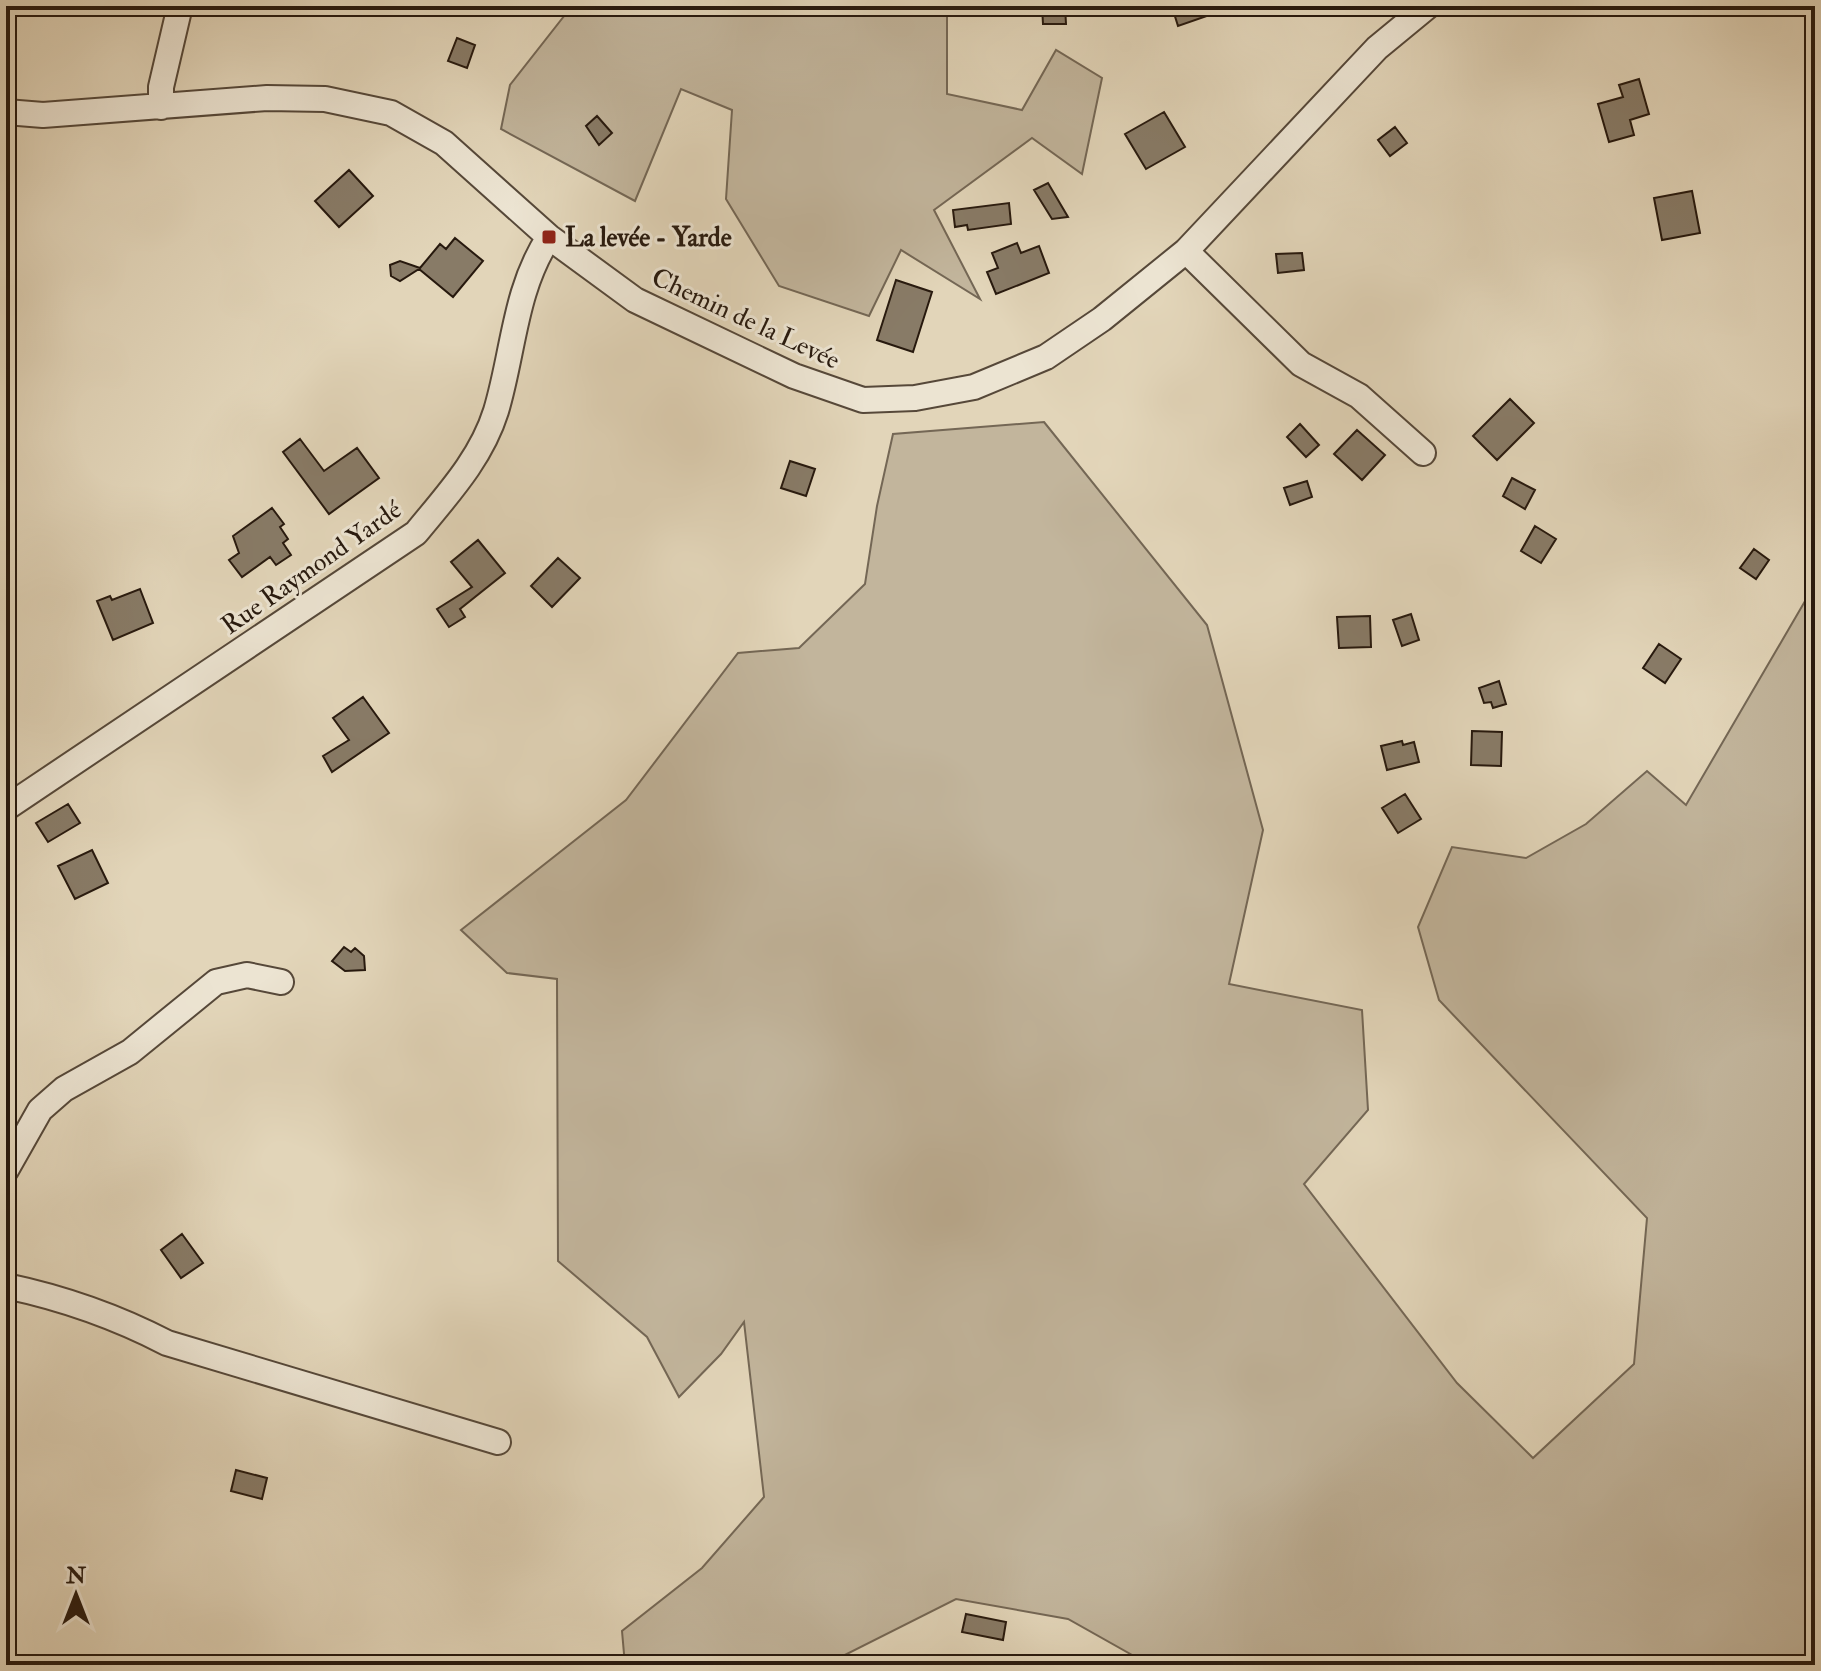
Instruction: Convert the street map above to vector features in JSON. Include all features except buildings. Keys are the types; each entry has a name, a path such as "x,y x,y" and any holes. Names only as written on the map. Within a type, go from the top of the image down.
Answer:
{"street":[{"path":"161,107 161,87 180,6"},
{"name":"Chemin de la Levée","path":"6,112 43,115 267,98 325,99 391,113 444,143 549,237 635,300 794,376 863,400 915,398 974,387 1046,357 1102,319 1186,251 1377,48 1428,6"},
{"name":"Rue Raymond Yardé","path":"6,808 416,533 469,470 495,413 517,311 533,263 549,237"},
{"path":"1186,251 1301,364 1359,396 1423,453"},
{"path":"6,1170 40,1110 64,1089 130,1052 216,982 247,975 281,982"},
{"path":"6,1286 52,1296 124,1321 167,1343 498,1442"}],"shaded area":[{"path":"572,6 947,6 947,94 1022,110 1056,50 1102,78 1082,174 1032,138 934,210 980,299 901,250 869,316 779,286 726,199 732,110 681,89 635,201 501,129 510,85"},
{"path":"1044,422 1207,625 1263,830 1229,984 1362,1010 1368,1110 1304,1184 1457,1383 1533,1458 1634,1364 1647,1218 1439,1000 1418,927 1452,847 1526,858 1586,824 1647,771 1686,805 1808,596 1815,592 1815,1665 1150,1665 1068,1619 956,1599 825,1665 625,1665 622,1631 702,1568 764,1497 744,1322 721,1354 679,1397 647,1337 558,1261 557,979 507,973 461,930 626,800 738,653 799,648 865,584 877,506 893,434"}],"place":[{"name":"La levée - Yarde","path":"549,237"}]}
